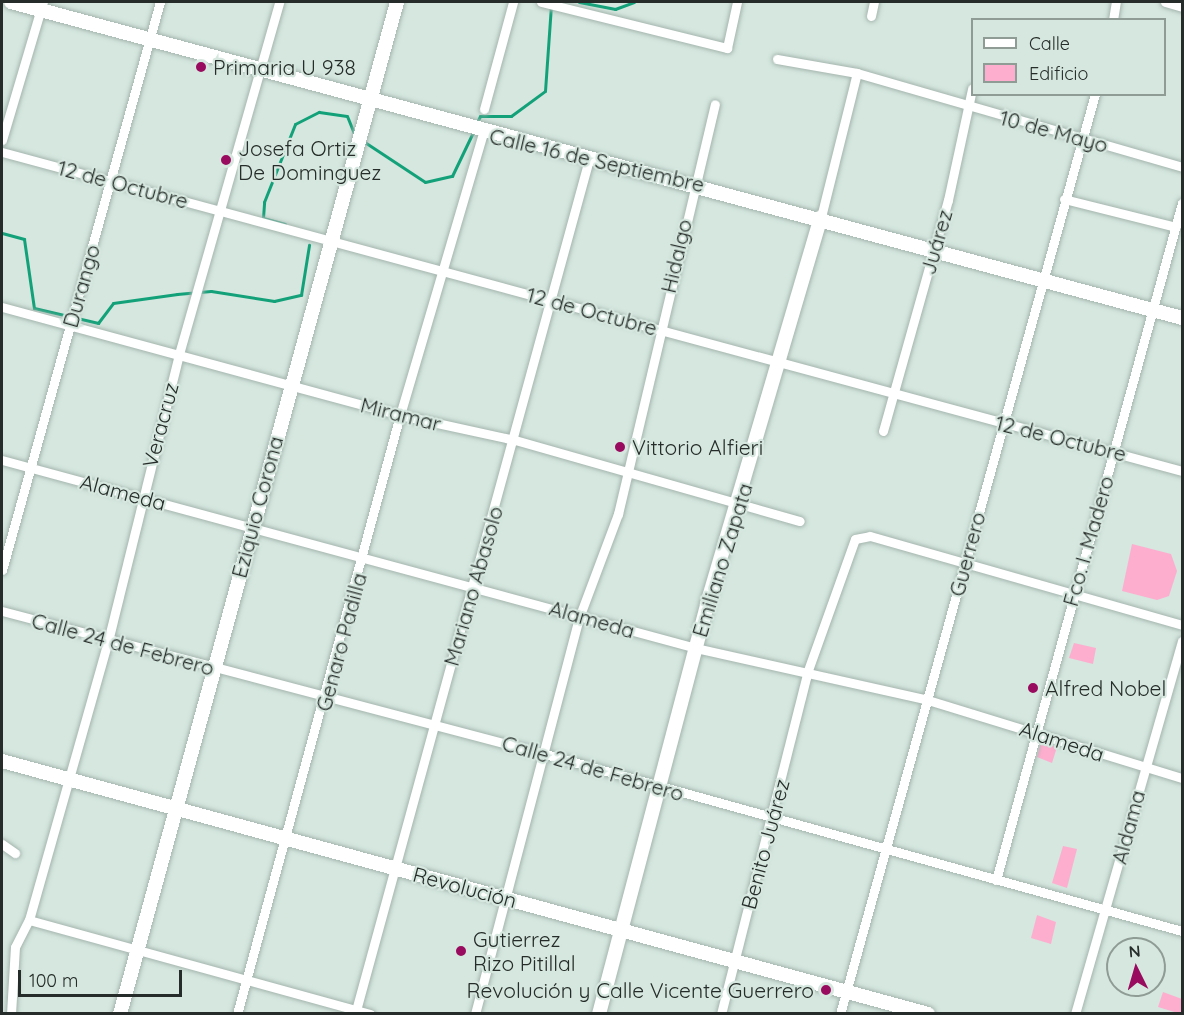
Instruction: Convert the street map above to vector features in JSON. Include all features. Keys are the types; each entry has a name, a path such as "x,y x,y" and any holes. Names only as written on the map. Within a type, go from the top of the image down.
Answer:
{"street":[{"name":"Calle 16 de Septiembre","path":"11,2 42,6 150,41 372,100 483,133 693,183 1182,318"},
{"name":"Durango","path":"2,570 160,2"},
{"name":"Veracruz","path":"11,1014 15,947 29,920 67,778 108,641 141,497 179,354 279,2"},
{"name":"Eziquio Corona","path":"120,1014 251,527 372,100 397,2"},
{"path":"483,108 513,2"},
{"path":"542,2 727,48 737,2"},
{"path":"871,16 874,2"},
{"path":"1113,18 1116,2"},
{"path":"1165,2 1182,7"},
{"path":"2,140 42,6"},
{"name":"10 de Mayo","path":"777,59 857,73 968,107 1182,167"},
{"name":"Emiliano Zapata","path":"599,1014 657,789 821,217 857,73"},
{"name":"Juárez","path":"883,431 935,248 971,94"},
{"name":"Guerrero","path":"840,1014 884,848 928,700 1002,424 1094,96"},
{"name":"Hidalgo","path":"475,1014 580,615 618,514 693,183 715,104"},
{"name":"Genaro Padilla","path":"237,1014 327,697 400,415 446,272 483,133"},
{"name":"12 de Octubre","path":"2,152 111,178 330,242 660,329 778,364 894,393 1002,424 1114,450 1182,471"},
{"name":"Mariano Abasolo","path":"356,1012 515,440 548,300 589,159"},
{"path":"1064,199 1176,227"},
{"name":"Fco. I. Madero","path":"996,880 1182,203"},
{"name":"Miramar","path":"2,307 400,415 515,440 800,521"},
{"name":"Alameda","path":"2,460 696,648 928,700 1143,768 1182,778"},
{"path":"807,673 855,539 870,536 1074,592 1182,625"},
{"name":"Calle 24 de Febrero","path":"2,611 213,669 545,754 657,789 774,816 1182,931"},
{"name":"Aldama","path":"1075,1014 1106,909 1143,768 1182,641"},
{"name":"Benito Juárez","path":"721,1014 774,816 807,673"},
{"name":"Revolución","path":"2,760 285,840 734,959 928,1014"},
{"path":"2,844 15,853"},
{"path":"29,920 137,953 370,1014"}],"building":[{"path":"1132,544 1171,554 1177,571 1169,596 1157,600 1122,591"},
{"path":"1074,643 1096,648 1093,664 1069,658"},
{"path":"1041,742 1057,747 1052,763 1037,757"},
{"path":"1063,846 1077,849 1067,888 1052,883"},
{"path":"1037,915 1056,922 1051,944 1031,938"},
{"path":"1166,993 1182,999 1181,1014 1158,1007 1161,997 1166,997"}],"waterway":[{"path":"579,2 615,9 634,2"},
{"path":"476,124 480,116 511,116 545,91 551,6"},
{"path":"285,224 263,218 264,202 295,124 319,112 347,116 355,136"},
{"path":"363,141 425,182 452,176 474,130"},
{"path":"2,233 24,239 34,308 98,323 113,303 177,294 211,291 274,301 301,295 309,245"}],"place":[{"name":"Primaria U 938","path":"201,67"},
{"name":"Josefa Ortiz De Dominguez","path":"226,160"},
{"name":"Vittorio Alfieri","path":"620,447"},
{"name":"Alfred Nobel","path":"1033,688"},
{"name":"Gutierrez Rizo Pitillal","path":"461,951"},
{"name":"Revolución y Calle Vicente Guerrero","path":"826,990"}]}
